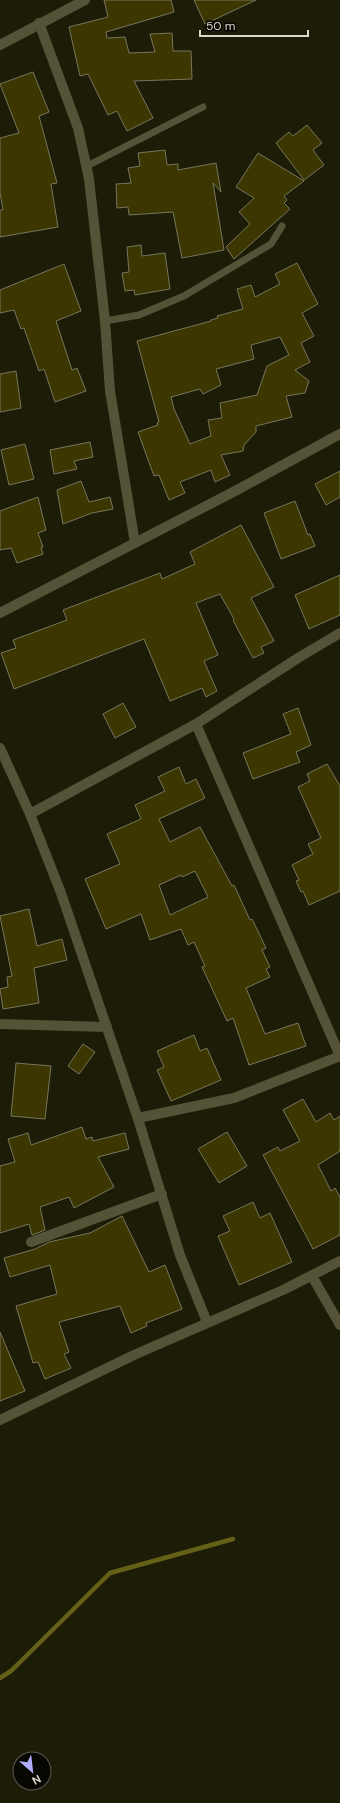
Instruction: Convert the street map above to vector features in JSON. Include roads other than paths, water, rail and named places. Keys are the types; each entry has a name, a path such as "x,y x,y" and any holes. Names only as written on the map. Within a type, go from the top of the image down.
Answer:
{"street":[{"path":"0,45 85,0"},
{"path":"39,23 78,128 86,166 106,321 110,391 135,543"},
{"path":"0,613 340,434"},
{"path":"30,814 196,724 298,658 340,633"},
{"path":"138,1118 234,1098 340,1056 196,724"},
{"path":"0,748 30,814 61,893 138,1118 180,1255 207,1322"},
{"path":"0,1024 107,1027"},
{"path":"31,1242 162,1194"},
{"path":"0,1420 134,1355 312,1276 340,1261"},
{"path":"312,1276 340,1325"}],"lane":[{"path":"86,166 203,107"},
{"path":"106,321 139,314 184,296 271,244 282,226"}],"waterway":[{"path":"0,1678 11,1671 110,1573 233,1539"}]}
